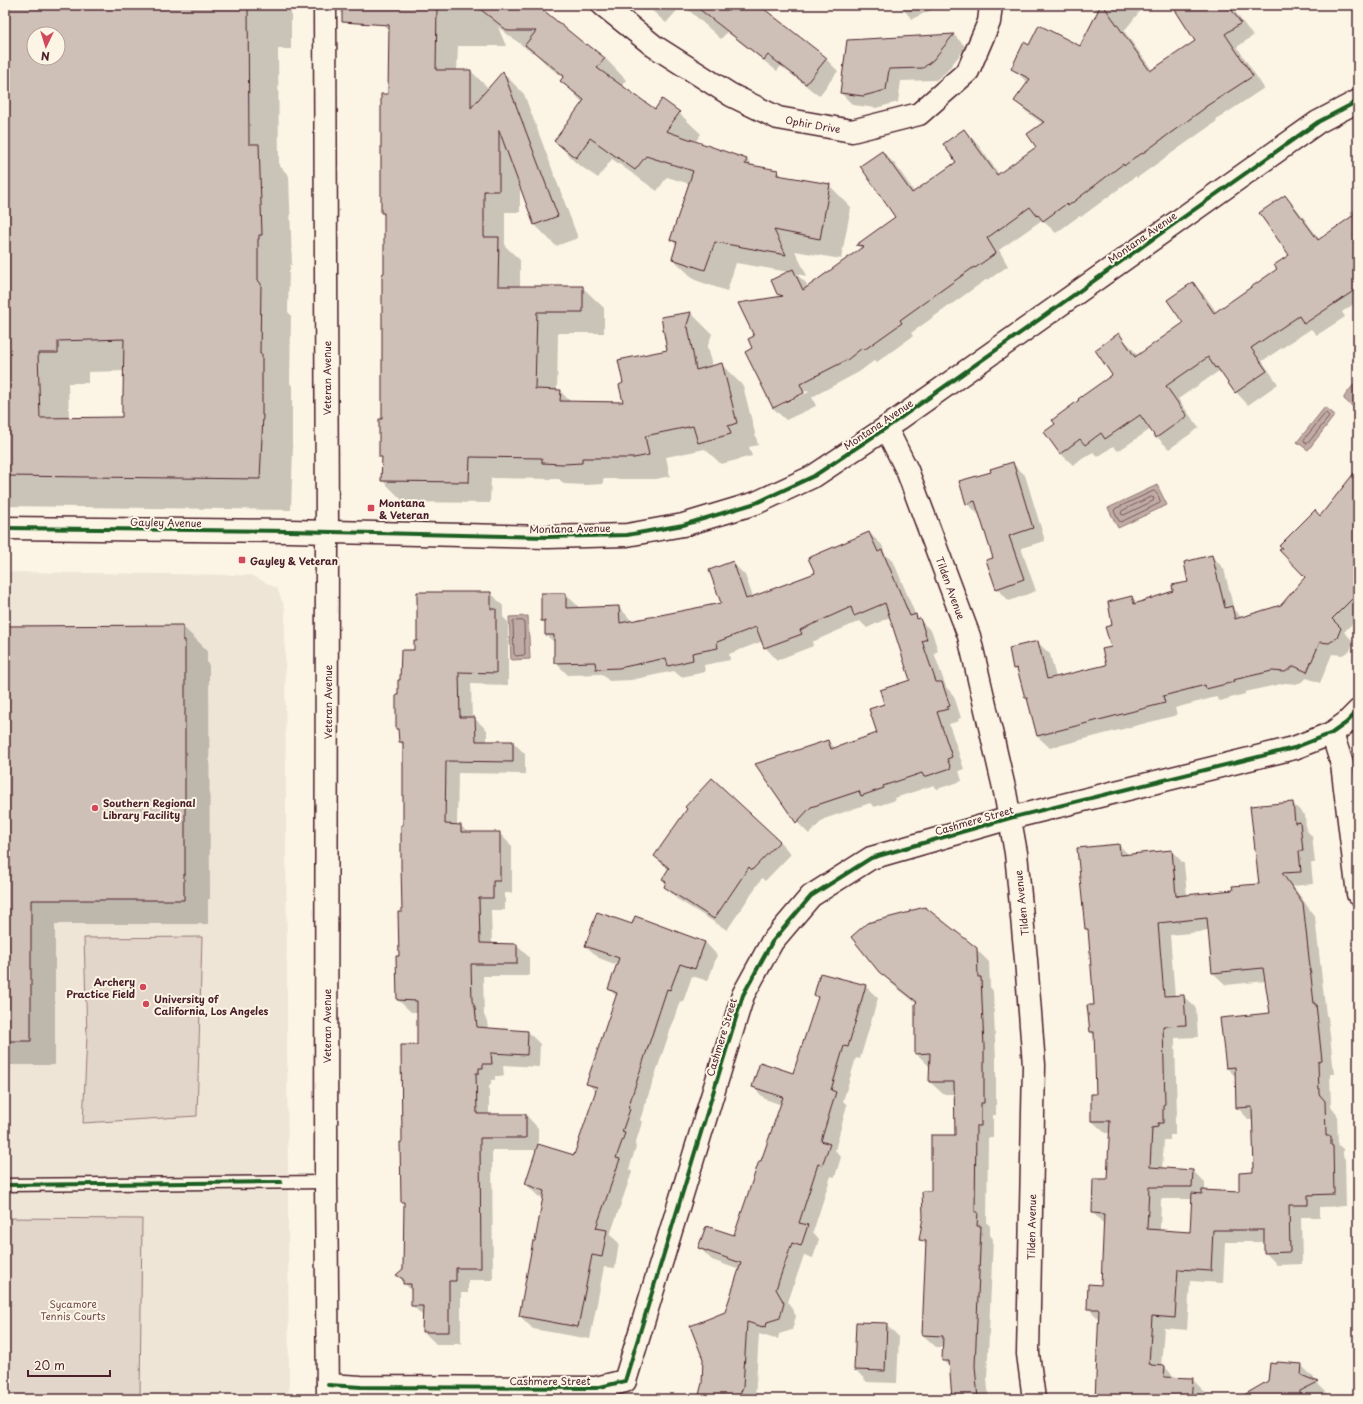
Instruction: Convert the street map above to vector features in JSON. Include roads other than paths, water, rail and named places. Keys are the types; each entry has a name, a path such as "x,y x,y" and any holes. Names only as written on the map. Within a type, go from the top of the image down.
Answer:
{"street":[{"name":"Veteran Avenue","path":"324,5 327,532 326,1182 328,1392"},
{"name":"Ophir Drive","path":"604,5 654,46 731,95 778,118 852,131 919,114 968,71 989,22 991,5"},
{"name":"Montana Avenue","path":"327,532 555,536 627,535 676,526 762,500 814,476 886,428 1318,122 1358,101"},
{"name":"Tilden Avenue","path":"886,428 907,470 969,636 1010,818 1016,852 1034,1066 1028,1354 1034,1399"},
{"name":"Gayley Avenue","path":"5,528 327,532"},
{"name":"Cashmere Street","path":"328,1392 369,1387 596,1388 626,1390 743,995 772,942 811,896 871,858 1010,818 1294,748 1332,733 1346,723 1358,711"},
{"path":"1332,733 1342,764 1358,894"}],"lane":[{"path":"5,1185 326,1182"}],"water":[{"path":"1358,379 1358,406 1353,407 1344,399 1344,397"},
{"path":"1325,407 1335,415 1308,450 1297,442"},
{"path":"1157,485 1167,505 1118,528 1108,508"},
{"path":"528,616 530,659 511,660 509,617"}],"place":[{"name":"Montana & Veteran","path":"371,508"},
{"name":"Gayley & Veteran","path":"242,560"},
{"name":"Southern Regional Library Facility","path":"95,808"},
{"name":"Archery Practice Field","path":"143,987"},
{"name":"University of California, Los Angeles","path":"146,1004"}],"park label":[{"name":"Sycamore Tennis Courts","path":"73,1308"}]}
